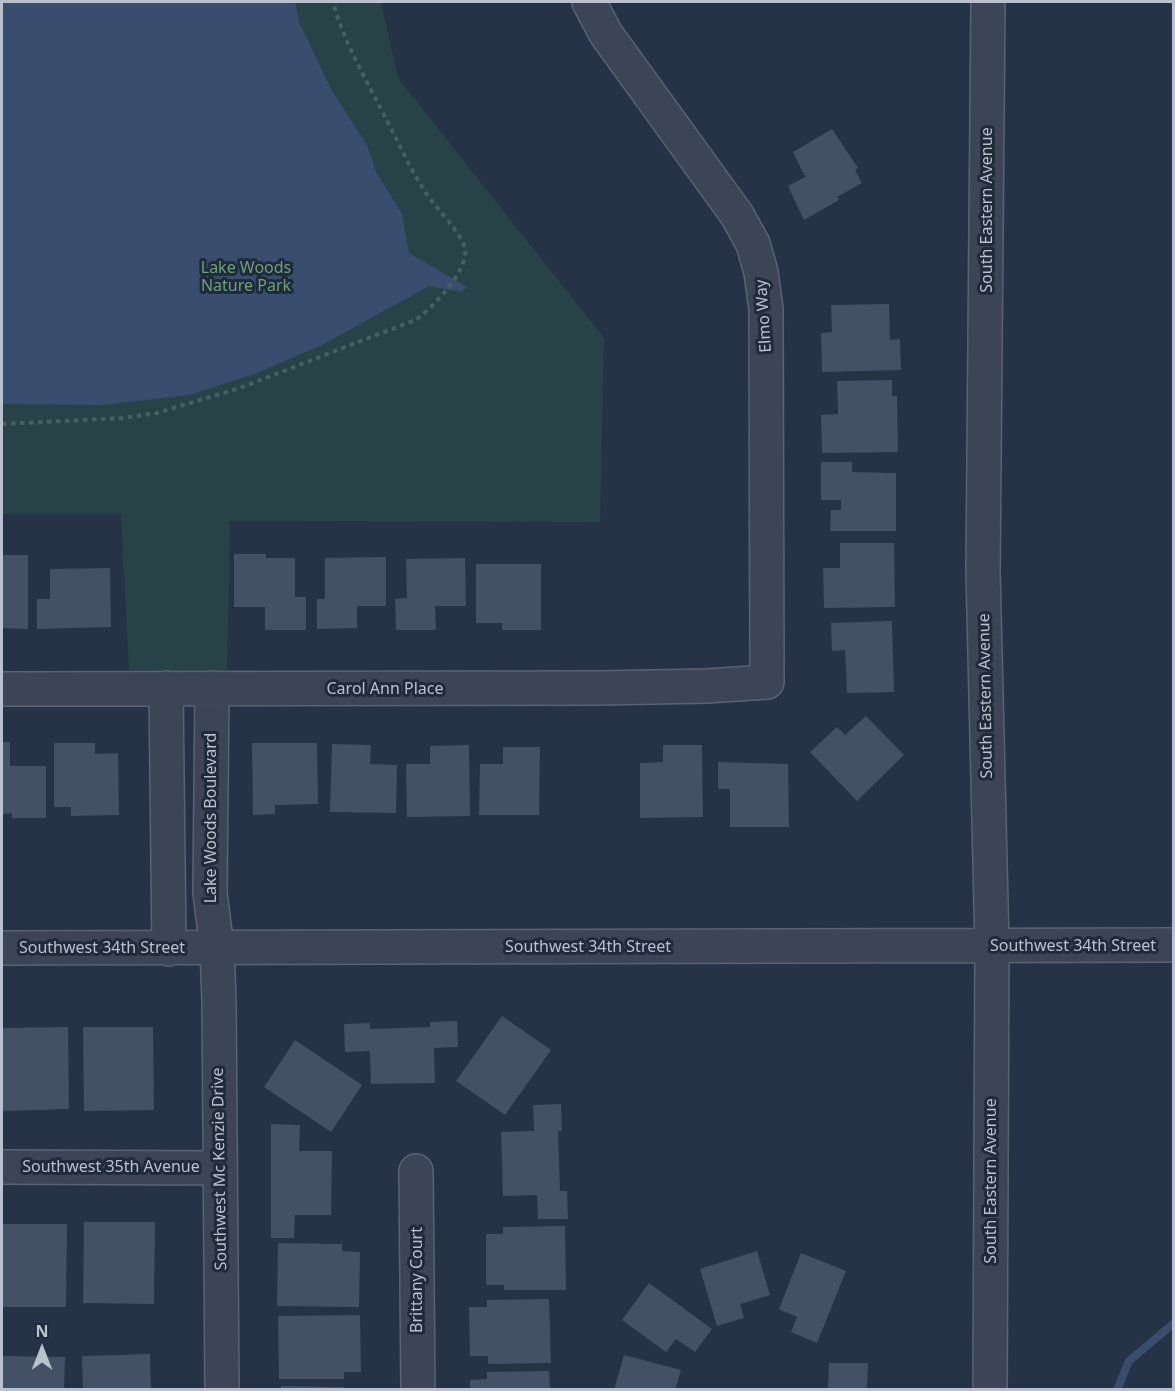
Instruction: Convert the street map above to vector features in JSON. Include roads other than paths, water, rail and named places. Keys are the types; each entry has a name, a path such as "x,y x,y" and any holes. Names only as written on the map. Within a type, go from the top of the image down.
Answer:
{"street":[{"name":"Elmo Way","path":"589,2 606,34 737,215 753,244 761,272 766,341 768,682"},
{"name":"South Eastern Avenue","path":"988,2 983,571 992,946 990,1389"},
{"name":"Carol Ann Place","path":"2,689 599,688 707,686 768,682"},
{"path":"166,688 169,949"},
{"name":"Lake Woods Boulevard","path":"212,688 210,892 217,948"},
{"name":"Southwest 34th Street","path":"2,948 1173,945"},
{"name":"Southwest Mc Kenzie Drive","path":"217,948 222,1389"},
{"name":"Southwest 35th Avenue","path":"2,1167 220,1168"},
{"name":"Brittany Court","path":"416,1171 418,1389"}],"water":[{"path":"2,2 295,2 299,22 332,91 367,145 376,172 402,214 409,253 467,287 461,292 429,286 322,345 257,373 189,395 102,405 2,404"}],"waterway":[{"path":"1117,1390 1129,1361 1174,1323"}],"park label":[{"name":"Lake Woods Nature Park","path":"246,277"}]}
